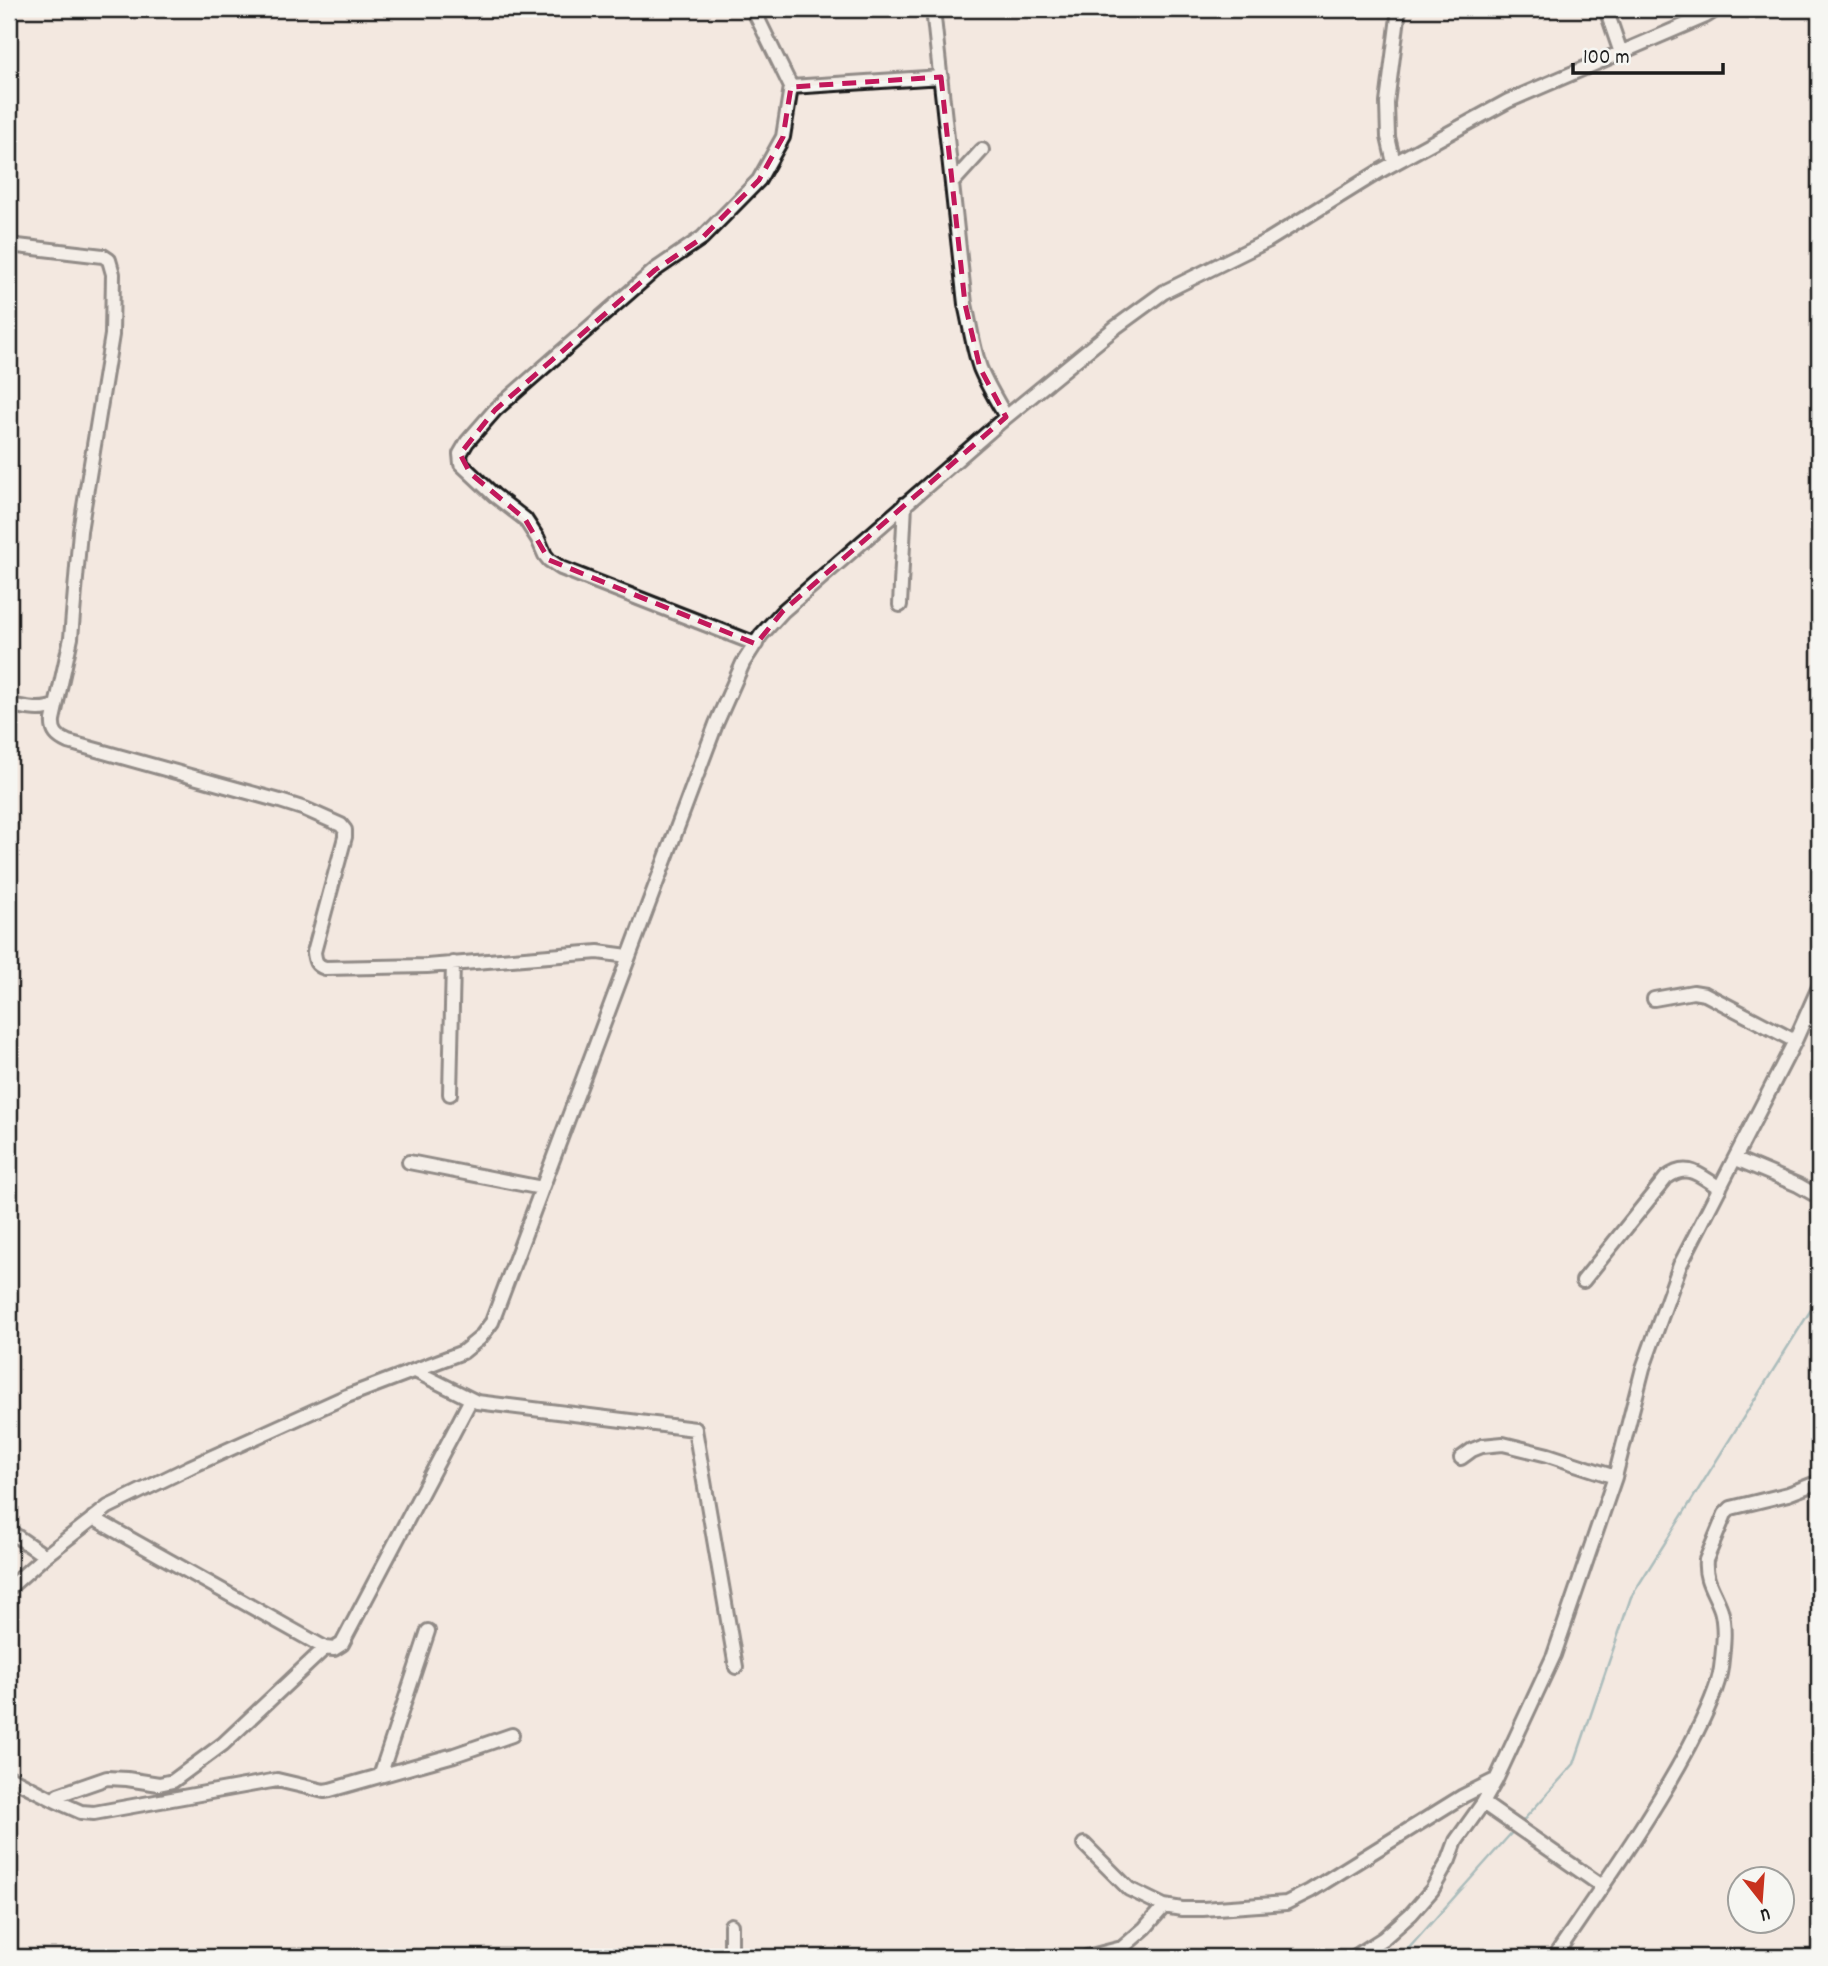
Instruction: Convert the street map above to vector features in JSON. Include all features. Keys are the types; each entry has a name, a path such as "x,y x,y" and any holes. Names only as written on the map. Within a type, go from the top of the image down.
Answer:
{"street":[{"path":"753,9 791,87 783,138 759,180 702,238 654,270 495,410 460,454 461,464 525,519 549,561 756,644"},
{"path":"933,9 965,304 974,347 989,387 1006,416"},
{"path":"1394,163 1388,137 1387,103 1399,9"},
{"path":"1606,9 1621,52"},
{"path":"9,1588 108,1507 347,1396 463,1352 480,1338 492,1322 716,724 743,663 761,635 783,611 1006,416 1116,327 1164,292 1267,241 1394,163 1508,101 1717,9"},
{"path":"791,87 941,77"},
{"path":"953,182 982,150"},
{"path":"9,245 103,256 109,260 113,274 111,335 106,377 80,531 71,638 52,726 54,733 68,742 280,801 341,825 345,830 345,837 314,952 318,966 325,968 453,963 598,952 628,956"},
{"path":"900,605 905,504"},
{"path":"9,705 41,710 56,705"},
{"path":"450,1094 453,963"},
{"path":"1354,1957 1384,1938 1432,1890 1456,1841 1496,1780 1554,1655 1615,1477 1643,1368 1680,1265 1795,1041 1819,987"},
{"path":"1654,999 1693,992 1705,994 1795,1041"},
{"path":"1736,1159 1798,1185 1819,1197"},
{"path":"409,1162 542,1188"},
{"path":"1583,1281 1666,1178 1675,1171 1690,1170 1720,1188"},
{"path":"415,1371 477,1402 695,1429 736,1667"},
{"path":"93,1518 325,1648 334,1649 342,1644 471,1399"},
{"path":"1461,1458 1482,1446 1503,1444 1548,1455 1615,1477"},
{"path":"1553,1957 1665,1792 1703,1719 1720,1672 1723,1630 1720,1608 1710,1588 1705,1567 1708,1553 1726,1514 1731,1508 1788,1494 1819,1482"},
{"path":"9,1531 45,1556"},
{"path":"380,1776 428,1631"},
{"path":"56,1801 58,1795 107,1778 159,1784 173,1781 223,1744 325,1648"},
{"path":"9,1777 81,1812 94,1813 277,1780 324,1791 454,1755 512,1735"},
{"path":"1084,1844 1129,1889 1164,1906 1203,1909 1286,1903 1296,1900 1463,1796 1496,1780"},
{"path":"1483,1803 1602,1886"},
{"path":"1087,1957 1122,1948 1145,1928 1164,1906"},
{"path":"731,1924 732,1957"}],"highlighted area":[{"path":"941,77 965,304 980,368 1006,417 783,611 756,644 549,560 525,519 470,473 460,454 495,410 655,270 702,238 759,180 783,137 791,87"}],"waterway":[{"path":"1520,1824 1574,1764 1631,1597 1819,1297"},
{"path":"1401,1957 1515,1829"}]}
